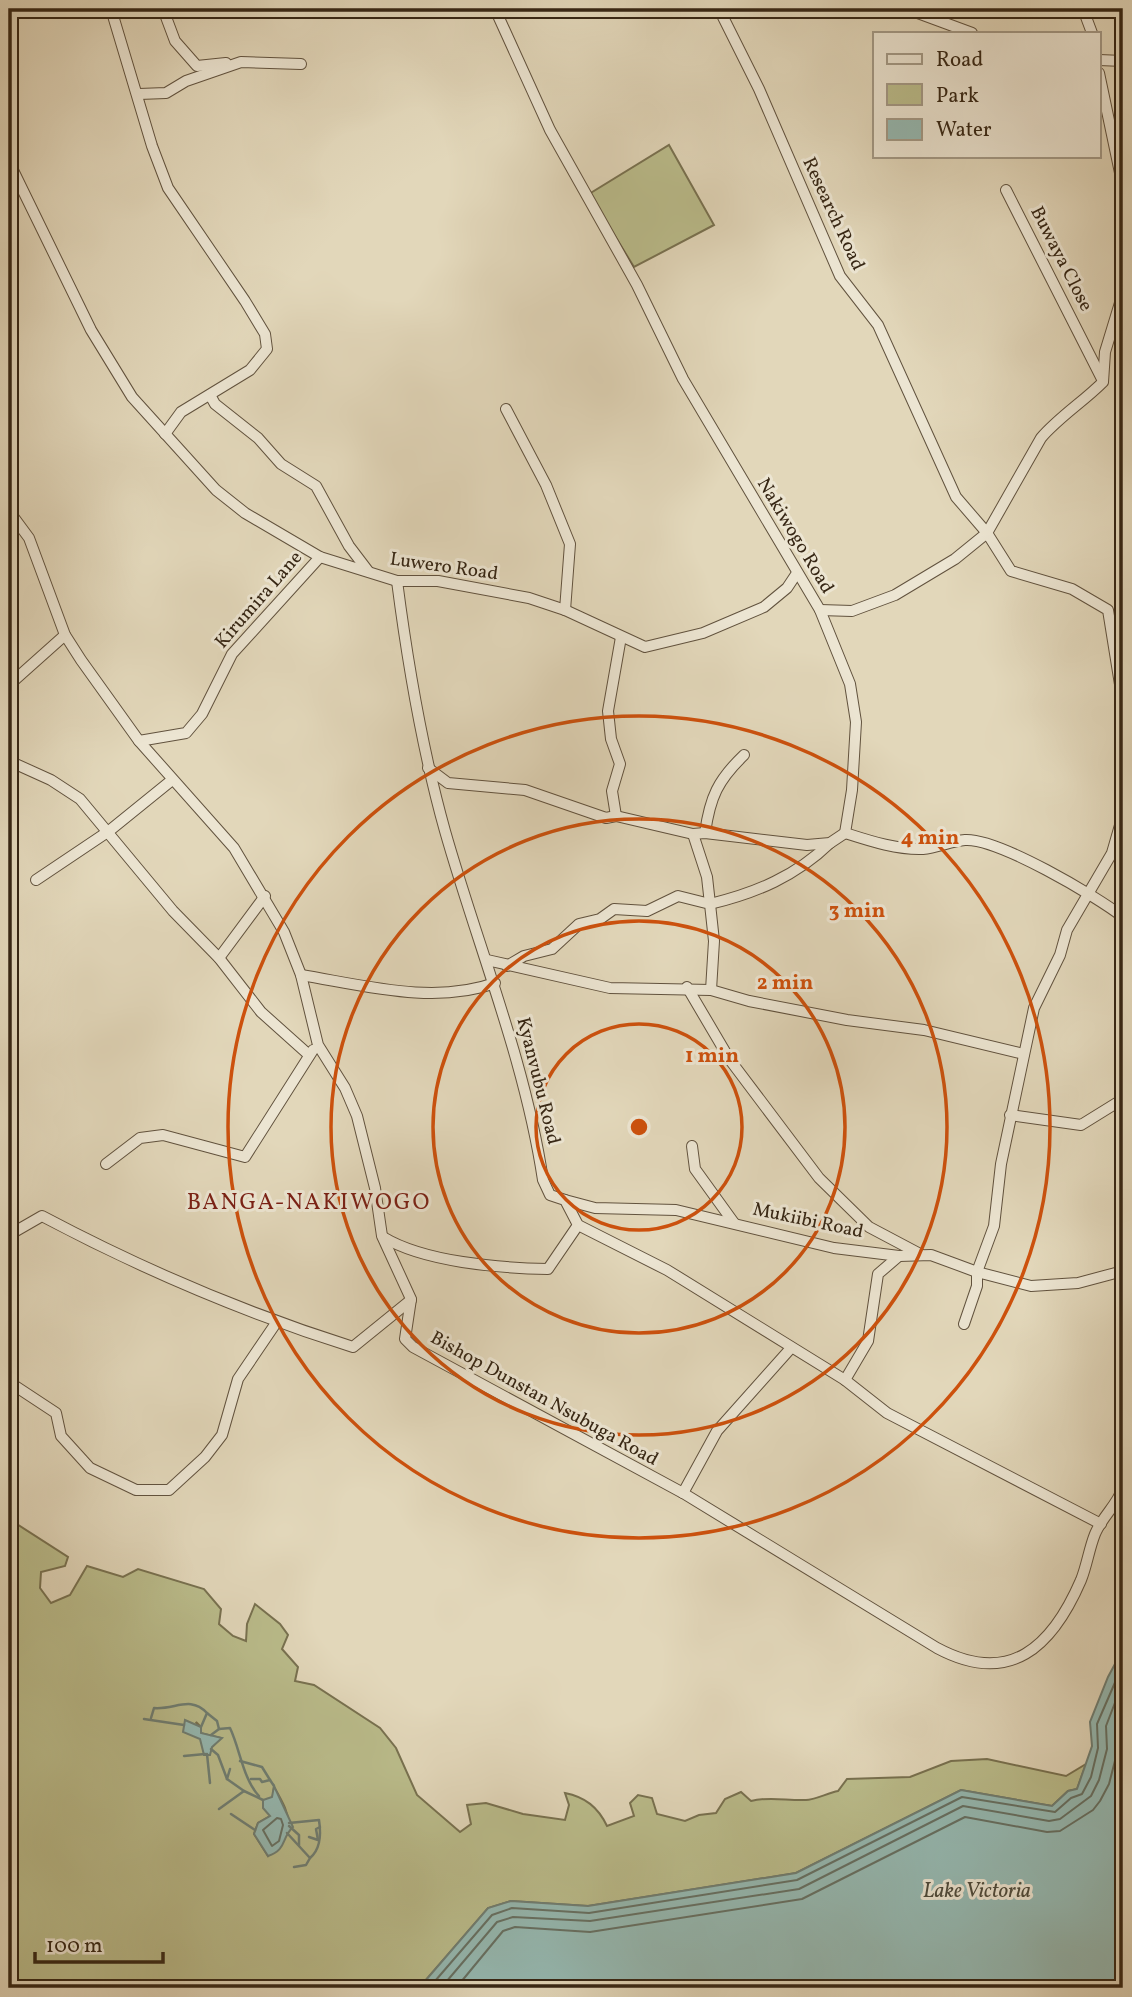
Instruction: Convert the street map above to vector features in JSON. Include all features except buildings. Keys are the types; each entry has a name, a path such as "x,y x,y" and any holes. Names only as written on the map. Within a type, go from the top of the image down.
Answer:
{"street":[{"path":"111,9 139,94 152,146 168,188 265,334 267,349 250,370 181,412 165,434"},
{"path":"163,9 175,41 197,66 241,62 301,64"},
{"name":"Nakiwogo Road","path":"495,9 550,131 637,285 684,379 820,610 849,684 856,722 852,790 845,833"},
{"name":"Research Road","path":"719,9 759,89 840,276 878,325 956,497 986,533 1011,571 1072,589 1108,610 1123,703"},
{"path":"907,9 969,32"},
{"path":"1083,9 1092,32"},
{"path":"1100,60 1123,61"},
{"path":"139,94 166,93 186,81 241,62"},
{"path":"1100,77 1123,187"},
{"name":"Luwero Road","path":"9,162 107,359 132,397 190,464 245,513 320,557 397,581 438,581 478,587 565,610 645,647 703,633 764,607 787,588 797,573"},
{"name":"Buwaya Close","path":"1006,190 1103,382"},
{"path":"820,610 852,611 895,595 956,559 986,533 1041,438 1052,425 1073,411 1103,382 1105,352 1123,293"},
{"path":"210,395 215,404 258,438 281,464 316,486 349,546 368,571"},
{"path":"506,409 546,485 570,544 565,610"},
{"path":"9,511 29,538 65,635 139,741 228,840 265,896 284,932 301,975 318,1045 357,1116 375,1188 382,1236 411,1299 353,1348 276,1323 208,1292 141,1268 41,1216 9,1235"},
{"name":"Kirumira Lane","path":"139,741 186,733 202,714 237,648 320,557"},
{"name":"Kyanvubu Road","path":"397,581 411,689 428,768 460,880 495,983 543,1180 550,1195 565,1200 578,1225"},
{"path":"9,685 65,635"},
{"path":"617,816 612,791 620,764 611,738 608,711 621,637"},
{"path":"705,833 708,809 716,788 723,775 744,755"},
{"path":"9,761 66,789 80,799 173,911 219,958 261,1012 309,1055"},
{"path":"428,768 449,783 525,790 606,818 617,816 693,834 705,833 807,845 830,843"},
{"path":"36,880 109,831 172,780"},
{"path":"964,1324 974,1298 976,1272 994,1226 1001,1164 1034,1008 1059,956 1067,930 1112,853 1123,815"},
{"path":"508,966 524,956 552,949 579,924 600,919 614,909 648,911 678,896 710,904 742,897 797,871 845,833 897,847 925,849 967,840 998,847 1087,894 1123,917"},
{"path":"693,834 707,877 714,941 711,990"},
{"path":"219,958 265,896"},
{"path":"488,960 610,988 711,990 750,1002 847,1020 924,1030 1024,1054"},
{"path":"301,975 405,991 444,993 470,992 495,983"},
{"path":"687,988 730,1060 819,1178 869,1227 921,1255"},
{"path":"106,1164 140,1138 163,1135 245,1157 318,1045"},
{"path":"1010,1115 1081,1125 1123,1099"},
{"path":"692,1146 695,1169 734,1223"},
{"name":"Mukiibi Road","path":"565,1200 595,1208 676,1210 834,1248 899,1256 921,1255 953,1261 976,1272 1017,1283 1055,1286 1123,1270"},
{"path":"382,1236 396,1245 426,1254 548,1269 578,1225 667,1270 845,1380 887,1413 1101,1524"},
{"path":"845,1380 868,1341 878,1274 899,1256"},
{"name":"Bishop Dunstan Nsubuga Road","path":"411,1299 405,1339 413,1347 683,1493 960,1660 978,1664 1013,1659 1028,1654 1041,1644 1075,1593 1101,1524 1123,1488"},
{"path":"9,1382 56,1413 61,1436 90,1468 136,1490 169,1490 205,1457 222,1435 238,1379 276,1323"},
{"path":"683,1493 717,1431 791,1348"}],"green space":[{"path":"669,145 714,225 634,267 589,194"},
{"path":"9,1519 68,1557 65,1566 41,1572 40,1588 51,1603 70,1595 87,1566 123,1577 138,1569 204,1589 221,1609 219,1624 233,1636 246,1641 247,1624 255,1604 280,1624 288,1635 282,1649 298,1667 295,1681 314,1685 380,1728 396,1748 417,1795 460,1832 471,1824 467,1805 486,1803 523,1814 565,1820 569,1805 565,1793 590,1804 607,1826 634,1816 630,1803 638,1795 652,1798 657,1814 685,1821 699,1815 716,1813 725,1799 741,1792 751,1801 809,1800 838,1791 847,1779 910,1777 951,1761 987,1759 1066,1776 1086,1764 1077,1789 1068,1791 1052,1806 961,1790 796,1873 588,1906 511,1901 488,1908 419,1988 9,1988","holes":["196,1722 201,1727 200,1733 221,1738 212,1747 201,1739","274,1787 285,1808 288,1823 282,1837 268,1856 254,1834 258,1823 270,1816"]}],"water":[{"name":"Lake Victoria","path":"1123,1649 1123,1988 419,1988 488,1908 511,1901 588,1906 796,1873 961,1790 1052,1806 1068,1791 1077,1789 1092,1746 1090,1722 1108,1677"},
{"path":"185,1720 201,1727 201,1733 222,1738 212,1747 210,1755 204,1755 200,1739 183,1732"},
{"path":"274,1786 293,1827 281,1847 268,1856 254,1834 258,1823 270,1816 263,1808 263,1800 272,1797"}],"waterway":[{"path":"151,1718 154,1708 194,1705 207,1713 201,1727"},
{"path":"207,1713 217,1721 219,1729"},
{"path":"144,1719 184,1725"},
{"path":"211,1735 219,1729 230,1728 245,1773 259,1796"},
{"path":"211,1749 218,1755 227,1779 244,1791"},
{"path":"184,1756 205,1754"},
{"path":"207,1754 210,1783"},
{"path":"240,1761 262,1767 270,1780"},
{"path":"227,1779 230,1769"},
{"path":"251,1779 260,1779 262,1782 270,1780 274,1786"},
{"path":"219,1809 244,1791 263,1800"},
{"path":"231,1814 255,1830"},
{"path":"289,1823 319,1820 318,1845 310,1858"},
{"path":"289,1826 299,1835 299,1845"},
{"path":"309,1837 318,1840 316,1829 320,1827"},
{"path":"287,1833 310,1858 306,1865 294,1867"}],"district":[{"name":"BANGA-NAKIWOGO","path":"309,1203"}]}
